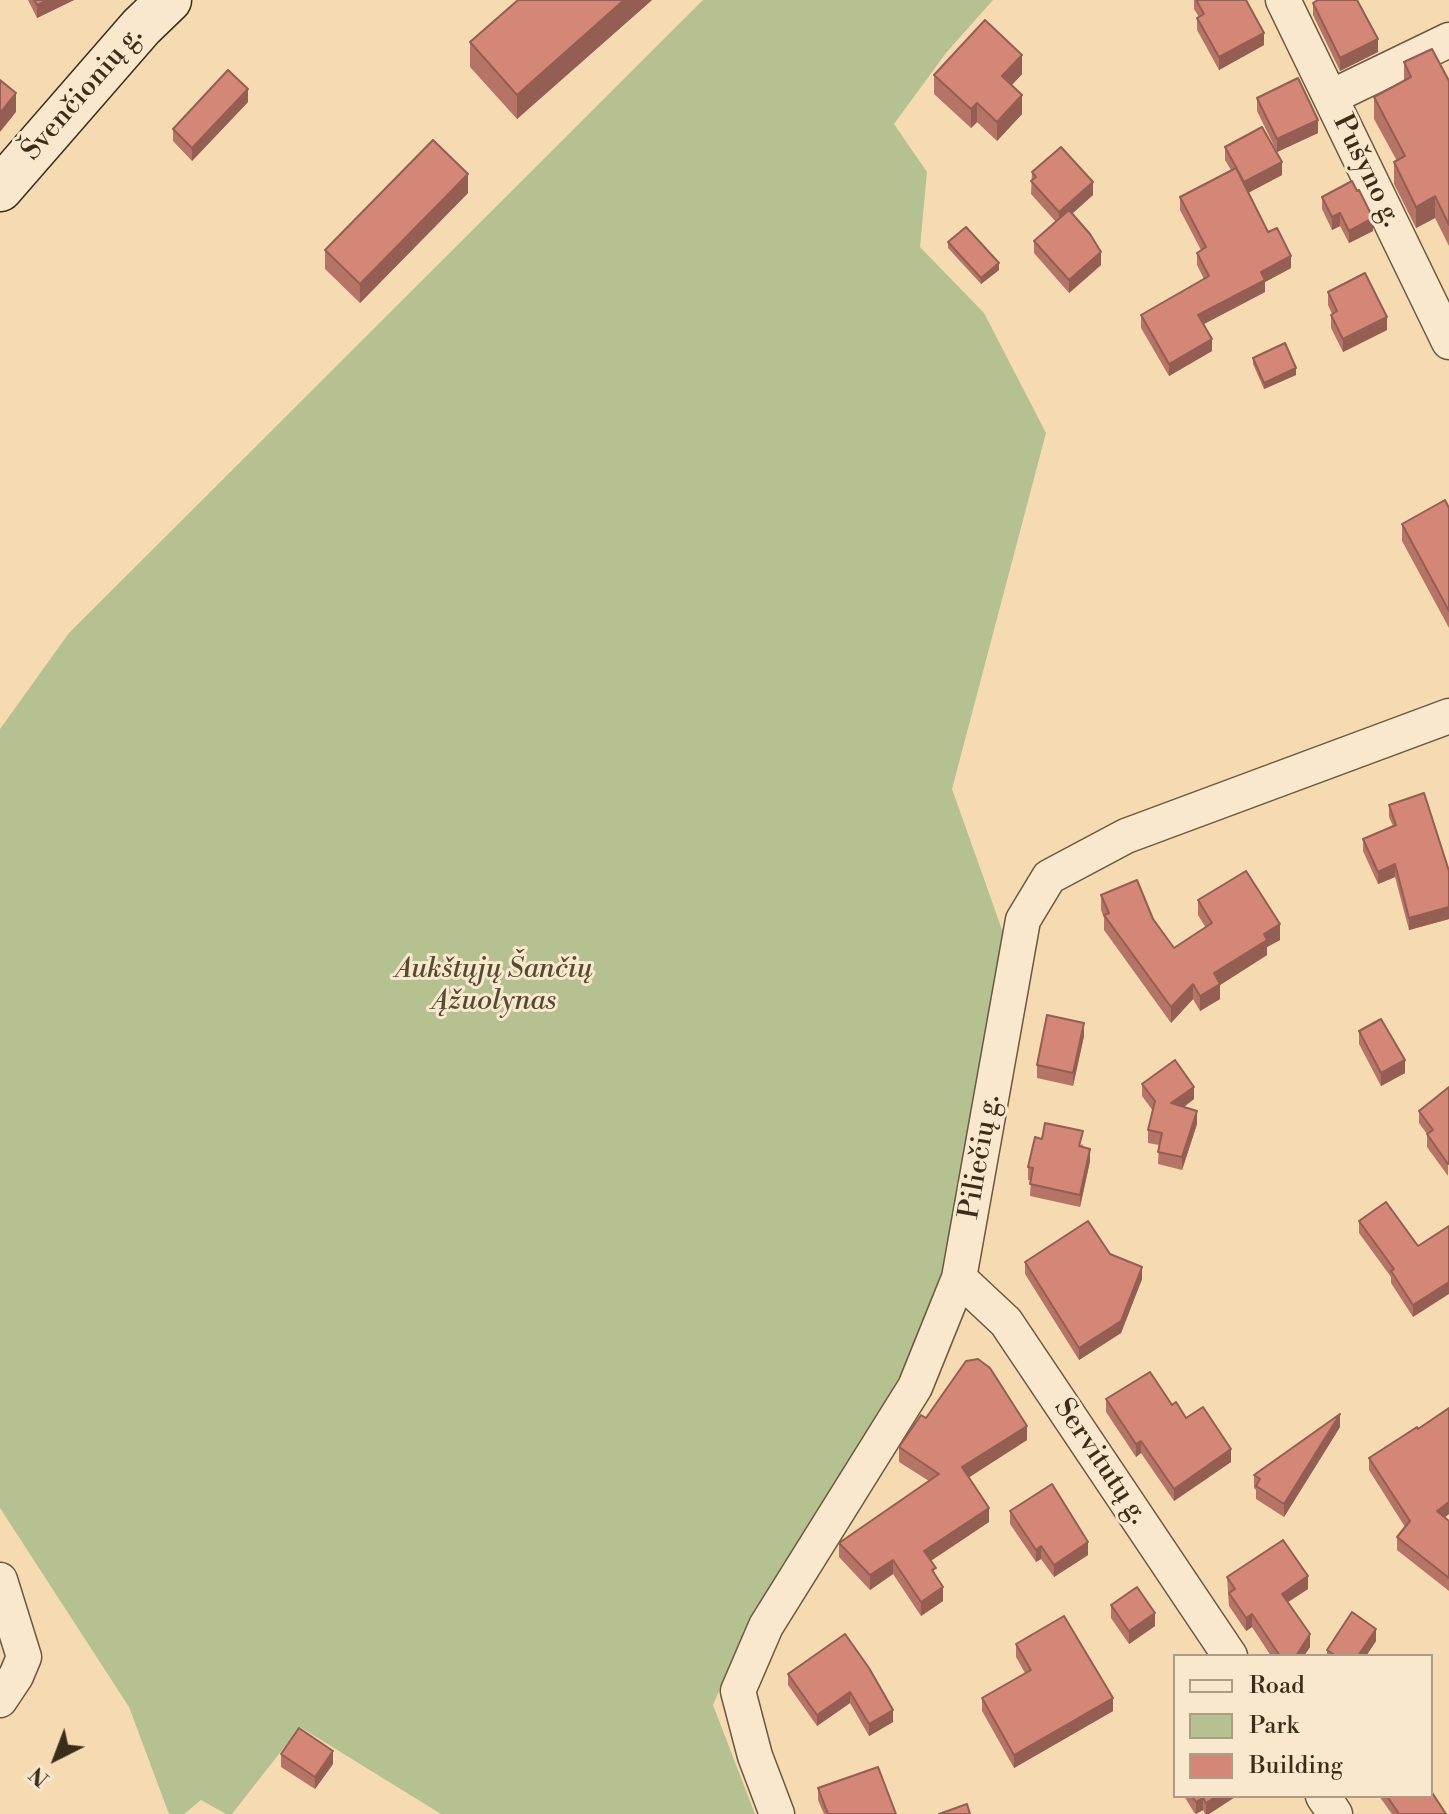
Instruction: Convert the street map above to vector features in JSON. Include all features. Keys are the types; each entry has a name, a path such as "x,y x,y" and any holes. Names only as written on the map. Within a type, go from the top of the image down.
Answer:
{"street":[{"name":"Švenčionių g.","path":"0,189 141,27 169,0"},
{"name":"Pušyno g.","path":"1283,0 1449,342"},
{"path":"1331,97 1449,40"},
{"name":"Piliečių g.","path":"777,1814 755,1756 738,1691 766,1626 915,1387 959,1278 1023,920 1049,877 1126,836 1449,716"},
{"name":"Servitutų g.","path":"959,1278 1006,1322 1229,1654"},
{"path":"0,1580 24,1657 0,1700"}],"green space":[{"name":"Aukštųjų Šančių Ąžuolynas","path":"703,0 993,0 946,53 894,124 927,172 920,247 984,313 1046,433 952,789 1005,938 944,1266 901,1374 741,1640 713,1705 755,1814 441,1814 300,1727 232,1814 226,1814 201,1800 184,1814 169,1814 129,1707 0,1508 0,729 69,633"}],"building":[{"path":"518,0 624,0 517,95 470,42"},
{"path":"1196,0 1246,0 1264,33 1219,57 1197,18 1204,14"},
{"path":"1318,0 1357,0 1378,39 1340,58 1313,3"},
{"path":"985,20 1022,55 1002,76 1022,95 997,122 977,103 971,109 934,75"},
{"path":"1432,49 1449,81 1449,225 1435,196 1416,207 1394,162 1405,156 1374,97 1411,77 1404,62"},
{"path":"228,70 248,89 192,148 173,129"},
{"path":"1298,78 1318,120 1277,139 1257,98"},
{"path":"0,80 16,93 0,113"},
{"path":"1262,127 1282,162 1244,182 1225,147"},
{"path":"433,140 468,174 360,284 325,250"},
{"path":"1061,147 1093,182 1059,212 1031,181 1036,177 1032,172"},
{"path":"1236,168 1268,232 1277,228 1291,256 1261,272 1265,280 1198,315 1212,339 1169,364 1141,315 1209,276 1197,253 1206,247 1180,197"},
{"path":"1352,181 1373,218 1349,231 1340,213 1332,217 1322,197"},
{"path":"1069,210 1101,252 1069,280 1034,241"},
{"path":"966,227 999,263 981,278 948,242"},
{"path":"1365,273 1387,317 1343,339 1331,315 1337,311 1328,292"},
{"path":"1285,343 1296,368 1264,383 1253,358"},
{"path":"1445,500 1449,508 1449,611 1402,524"},
{"path":"1424,793 1449,871 1449,907 1409,918 1395,864 1378,872 1363,839 1396,825 1389,805"},
{"path":"1246,871 1280,924 1264,934 1267,940 1214,973 1220,984 1200,996 1193,984 1171,1007 1104,915 1109,913 1101,895 1137,880 1153,919 1174,948 1212,923 1198,900"},
{"path":"1047,1015 1084,1023 1073,1073 1037,1065"},
{"path":"1381,1019 1405,1060 1381,1073 1359,1031"},
{"path":"1175,1060 1194,1087 1171,1103 1197,1111 1182,1157 1158,1152 1162,1133 1148,1130 1155,1101 1142,1084"},
{"path":"1449,1087 1448,1164 1427,1134 1433,1130 1419,1111"},
{"path":"1045,1123 1083,1131 1079,1146 1090,1149 1080,1195 1030,1184 1033,1168 1028,1167 1035,1137 1042,1139"},
{"path":"1386,1202 1418,1246 1449,1226 1449,1282 1413,1305 1391,1271 1394,1269 1359,1221"},
{"path":"1088,1221 1110,1254 1142,1267 1121,1321 1079,1348 1025,1262"},
{"path":"978,1359 990,1368 1027,1426 962,1467 989,1508 924,1551 936,1568 932,1570 943,1587 921,1602 893,1560 870,1575 839,1543 939,1474 899,1447 921,1415 926,1418 966,1361"},
{"path":"1150,1372 1172,1405 1176,1402 1186,1418 1203,1407 1231,1449 1174,1489 1141,1441 1136,1444 1106,1399"},
{"path":"1449,1408 1449,1502 1437,1511 1449,1521 1449,1578 1397,1537 1410,1521 1369,1458"},
{"path":"1340,1414 1284,1504 1256,1486 1260,1479 1254,1475"},
{"path":"1052,1484 1088,1542 1054,1565 1041,1546 1036,1550 1010,1511"},
{"path":"1283,1540 1308,1576 1282,1594 1310,1634 1297,1654 1279,1654 1252,1614 1246,1618 1229,1593 1235,1589 1227,1577"},
{"path":"1137,1587 1155,1613 1129,1631 1111,1605"},
{"path":"1352,1612 1376,1629 1359,1654 1333,1654 1327,1650"},
{"path":"1064,1616 1113,1698 1014,1755 982,1698 1031,1670 1016,1644"},
{"path":"845,1634 893,1710 869,1724 850,1692 817,1715 788,1674"},
{"path":"299,1728 333,1751 315,1777 281,1754"},
{"path":"878,1767 896,1814 828,1814 818,1788"},
{"path":"1433,1794 1446,1814 1399,1814 1388,1798 1433,1798"},
{"path":"967,1804 970,1814 939,1814"}]}
